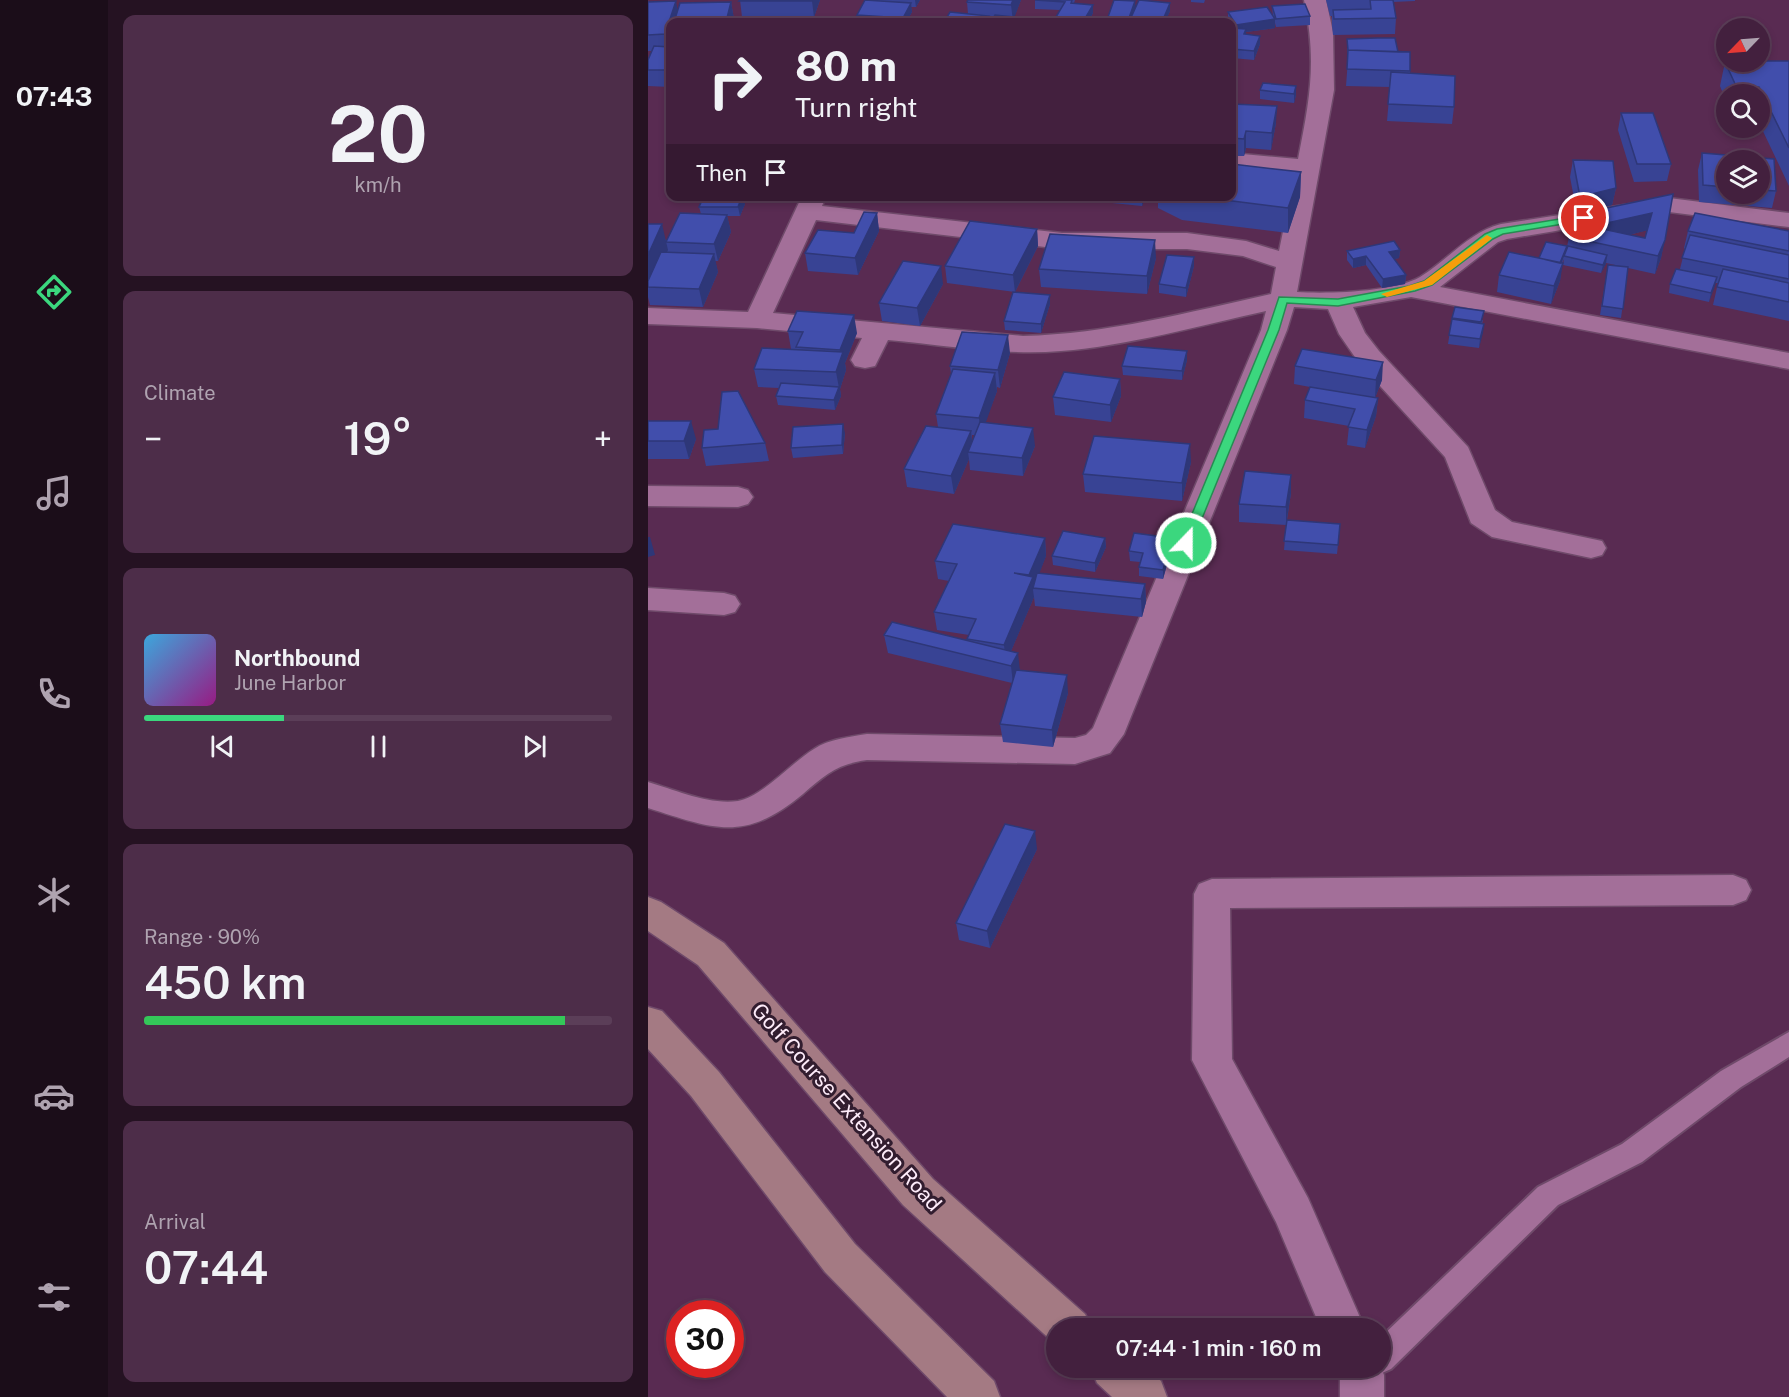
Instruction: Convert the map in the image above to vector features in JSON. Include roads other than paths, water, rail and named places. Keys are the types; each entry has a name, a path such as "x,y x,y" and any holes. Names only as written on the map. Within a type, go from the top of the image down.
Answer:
{"main road":[{"name":"Golf Course Extension Road","path":"648,912 711,954 918,1192 1058,1318"},
{"path":"648,1023 705,1084 840,1258 978,1397"},
{"path":"1124,1378 1145,1397"}],"street":[{"path":"648,795 725,816 744,813 762,805 828,756 852,749 867,747 1075,751 1098,744 1107,734 1274,330 1287,279 1323,90 1322,32 1315,0"},
{"path":"1236,160 1308,167"},
{"path":"757,320 811,204 1062,241 1187,241 1246,249 1287,279"},
{"path":"1152,250 1228,258 1287,279 1338,302 1411,289 1428,283 1489,237 1515,228 1669,206 1693,206 1789,220"},
{"path":"648,316 757,320 1023,344 1062,343 1161,326 1287,279"},
{"path":"1411,289 1789,361"},
{"path":"1338,302 1352,334 1364,352 1458,454 1482,516 1503,530 1591,548"},
{"path":"865,360 879,331"},
{"path":"648,496 738,497"},
{"path":"648,599 724,604"},
{"path":"1338,1318 1293,1212 1212,1060 1212,894 1733,890"}],"lane":[{"path":"1391,1350 1548,1196 1632,1153 1731,1078 1789,1043"}]}
